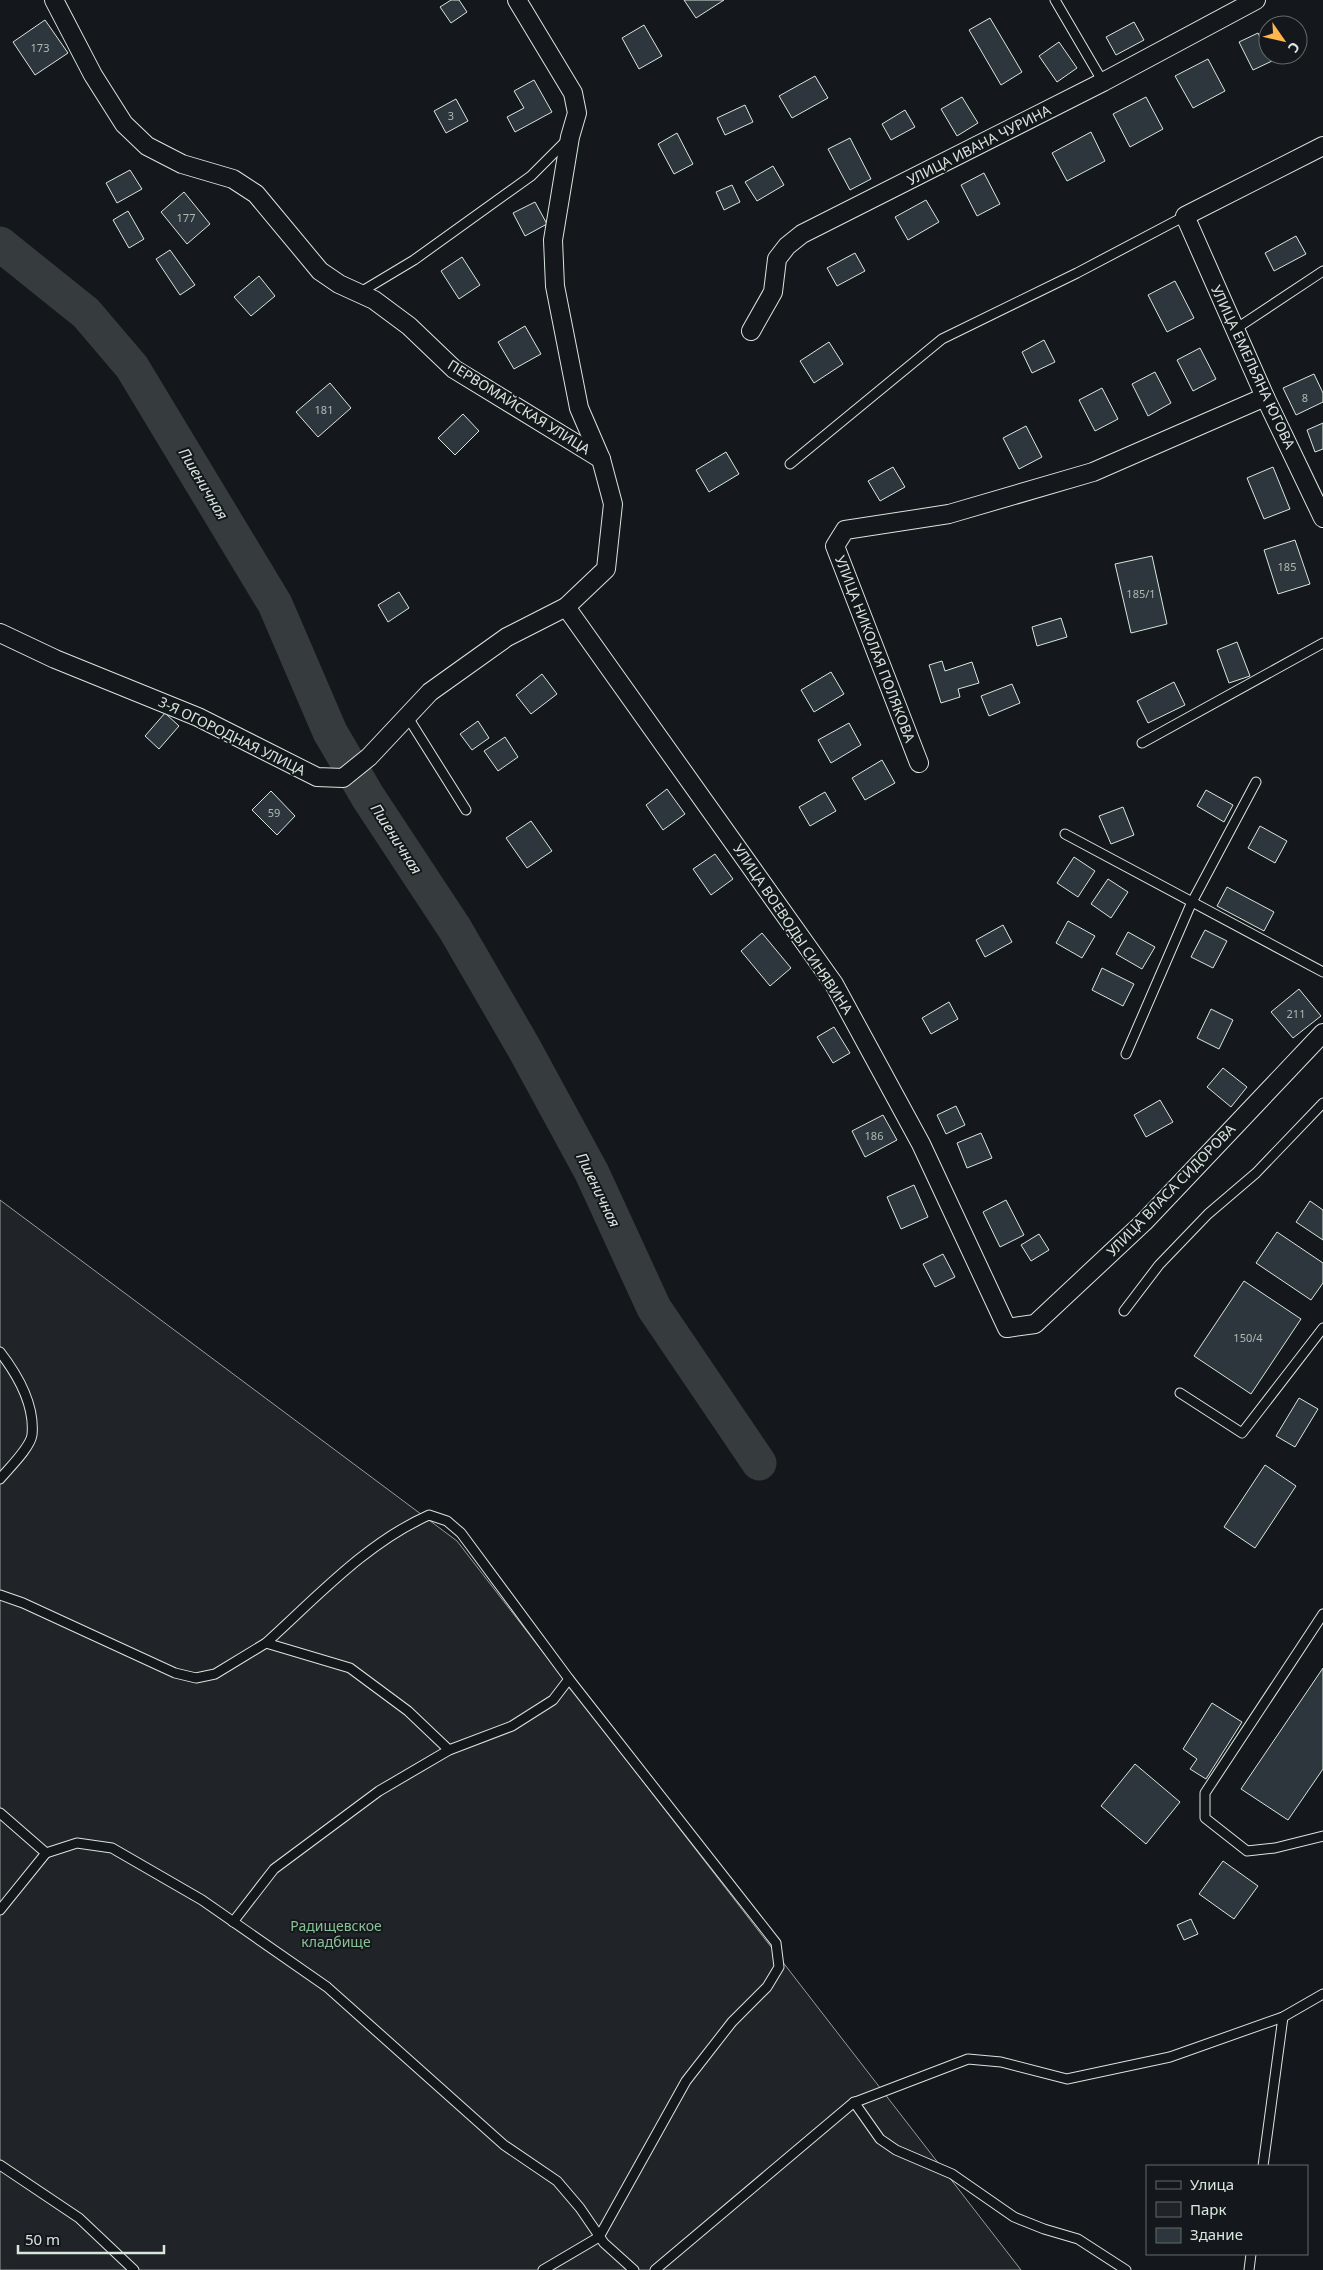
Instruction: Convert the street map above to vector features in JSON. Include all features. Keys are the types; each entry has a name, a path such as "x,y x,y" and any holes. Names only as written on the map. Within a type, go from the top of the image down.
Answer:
{"street":[{"name":"ПЕРВОМАЙСКАЯ УЛИЦА","path":"54,0 93,75 124,124 148,146 182,164 233,179 256,194 320,271 330,279 374,300 409,326 454,369 601,459"},
{"name":"3-Я ОГОРОДНАЯ УЛИЦА","path":"0,633 55,659 198,717 317,777 343,778 369,757 430,692 507,637 566,606 606,569 614,504 601,459 579,408 555,286 553,240 570,137 577,113 573,93 517,0"},
{"name":"УЛИЦА ИВАНА ЧУРИНА","path":"751,331 774,292 777,260 787,246 802,234 1103,82 1256,0"},
{"path":"1185,216 1323,146"},
{"name":"УЛИЦА ЕМЕЛЬЯНА ЮГОВА","path":"1185,216 1265,398 1323,518"},
{"name":"УЛИЦА НИКОЛАЯ ПОЛЯКОВА","path":"920,763 835,546 845,530 949,514 1093,472 1265,398"},
{"name":"УЛИЦА ВОЕВОДЫ СИНЯВИНА","path":"566,606 834,984 921,1144 1007,1328"},
{"name":"УЛИЦА ВЛАСА СИДОРОВА","path":"1007,1328 1035,1324 1144,1222 1323,1033"}],"lane":[{"path":"1055,0 1103,82"},
{"path":"359,293 414,260 531,176 570,137"},
{"path":"790,464 942,339 1077,273 1185,216"},
{"path":"1234,330 1323,270"},
{"path":"1142,743 1323,643"},
{"path":"407,716 466,810"},
{"path":"1126,1054 1191,904 1256,782"},
{"path":"1065,834 1191,904 1323,972"},
{"path":"1124,1311 1159,1265 1208,1214 1256,1173 1323,1103"},
{"path":"1180,1393 1242,1432 1323,1328"},
{"path":"0,1352 22,1387 30,1412 32,1436 19,1458 0,1478"},
{"path":"0,1596 23,1603 175,1673 196,1678 215,1674 266,1643 366,1553 410,1524 429,1515 447,1521 461,1533 569,1679 776,1943 779,1968 767,1987 732,2022 686,2081 600,2237 543,2270"},
{"path":"1323,1614 1205,1793 1205,1818 1247,1851 1275,1848 1323,1836"},
{"path":"266,1643 350,1668 408,1711 449,1750"},
{"path":"233,1922 274,1870 379,1791 449,1750 512,1726 553,1700 569,1679"},
{"path":"0,1813 46,1852"},
{"path":"0,1910 46,1852 77,1843 112,1848 202,1900 327,1987 504,2145 557,2180 600,2237 634,2270"},
{"path":"655,2270 854,2102 968,2060 1001,2062 1067,2079 1170,2057 1282,2017 1323,1994"},
{"path":"1263,2165 1282,2017"},
{"path":"854,2102 880,2139 896,2150 952,2174 1014,2218 1044,2230 1078,2239 1126,2270"},
{"path":"0,2164 79,2218 134,2270"},
{"path":"1249,2270 1251,2255"}],"green space":[{"name":"Радищевское кладбище","path":"0,1200 457,1541 1021,2270 0,2270"}],"building":[{"path":"451,0 459,0 467,12 451,23 440,7"},
{"path":"684,0 724,0 696,18"},
{"path":"990,18 1022,72 1001,85 969,30"},
{"path":"45,20 68,53 35,75 13,42"},
{"path":"1134,22 1144,40 1116,55 1106,37"},
{"path":"644,25 662,56 639,69 622,38"},
{"path":"1258,33 1258,65 1264,65 1253,70 1239,42"},
{"path":"1059,42 1077,68 1057,82 1039,56"},
{"path":"1208,59 1225,91 1193,108 1175,76"},
{"path":"815,76 828,98 792,118 779,96"},
{"path":"534,80 552,112 515,132 507,117 524,108 514,91"},
{"path":"962,97 978,123 957,136 941,109"},
{"path":"1146,97 1163,129 1130,147 1113,114"},
{"path":"456,99 468,121 446,133 434,111"},
{"path":"745,105 753,122 725,135 717,118"},
{"path":"905,110 915,127 891,140 882,124"},
{"path":"1091,132 1105,161 1067,181 1052,153"},
{"path":"677,133 693,164 674,174 658,144"},
{"path":"850,138 871,179 850,190 828,149"},
{"path":"773,166 784,185 757,201 745,182"},
{"path":"130,170 142,189 117,203 106,183"},
{"path":"984,173 1000,204 977,216 961,185"},
{"path":"732,185 740,202 724,210 716,192"},
{"path":"184,192 210,224 187,244 161,212"},
{"path":"926,200 939,222 908,240 895,217"},
{"path":"535,202 547,224 525,236 513,213"},
{"path":"128,211 144,239 129,248 113,220"},
{"path":"1296,236 1306,254 1274,271 1265,253"},
{"path":"170,250 195,285 180,295 156,259"},
{"path":"855,253 865,271 837,286 827,268"},
{"path":"462,257 480,285 459,299 441,271"},
{"path":"259,276 275,296 251,316 234,297"},
{"path":"1175,281 1194,318 1167,332 1148,295"},
{"path":"525,326 541,354 514,369 498,342"},
{"path":"1044,340 1055,362 1032,373 1022,352"},
{"path":"829,342 843,364 814,383 800,361"},
{"path":"1200,348 1216,379 1193,391 1177,360"},
{"path":"1155,372 1171,403 1148,416 1132,384"},
{"path":"1314,374 1323,393 1323,402 1296,415 1283,388"},
{"path":"330,383 351,408 318,437 296,412"},
{"path":"1102,388 1118,419 1095,431 1079,400"},
{"path":"463,414 479,431 455,455 438,438"},
{"path":"1323,423 1323,449 1315,452 1307,430"},
{"path":"1026,426 1042,457 1019,469 1003,438"},
{"path":"726,452 739,474 709,492 696,470"},
{"path":"893,467 905,487 880,501 868,481"},
{"path":"1273,467 1290,509 1264,519 1247,478"},
{"path":"1295,540 1310,584 1278,594 1264,550"},
{"path":"1152,556 1167,624 1131,633 1115,564"},
{"path":"399,592 409,608 388,622 378,605"},
{"path":"1061,618 1067,637 1037,646 1032,627"},
{"path":"1237,642 1250,676 1229,683 1217,650"},
{"path":"942,661 945,671 972,662 979,683 958,689 960,697 941,703 929,665"},
{"path":"831,672 844,694 814,712 801,690"},
{"path":"542,674 557,694 531,714 516,695"},
{"path":"1174,682 1185,705 1148,723 1137,701"},
{"path":"1012,684 1020,703 989,716 981,696"},
{"path":"165,713 179,726 159,749 145,736"},
{"path":"478,721 489,738 472,750 460,734"},
{"path":"849,723 861,745 831,763 818,740"},
{"path":"505,737 518,757 498,771 484,751"},
{"path":"882,760 895,783 865,800 852,778"},
{"path":"667,789 685,814 663,830 646,805"},
{"path":"1206,790 1233,805 1224,822 1197,806"},
{"path":"271,791 295,816 277,835 252,810"},
{"path":"825,792 836,811 810,826 799,807"},
{"path":"1123,807 1134,835 1111,844 1099,816"},
{"path":"531,821 552,851 527,868 506,838"},
{"path":"1260,826 1287,841 1275,863 1248,848"},
{"path":"715,854 733,879 711,895 693,869"},
{"path":"1074,857 1095,871 1078,897 1057,883"},
{"path":"1108,879 1128,892 1111,918 1091,904"},
{"path":"1227,887 1274,912 1264,931 1217,906"},
{"path":"1068,921 1095,936 1082,958 1056,943"},
{"path":"1003,925 1012,942 985,957 976,940"},
{"path":"1205,930 1227,941 1213,968 1191,957"},
{"path":"1128,932 1155,947 1142,969 1116,954"},
{"path":"762,933 791,968 770,986 741,951"},
{"path":"1102,968 1134,984 1123,1006 1092,990"},
{"path":"1299,989 1321,1016 1293,1038 1271,1012"},
{"path":"949,1002 958,1019 931,1034 922,1018"},
{"path":"1211,1009 1233,1020 1219,1049 1197,1038"},
{"path":"834,1027 850,1053 833,1063 817,1037"},
{"path":"1223,1068 1247,1087 1231,1107 1207,1087"},
{"path":"1160,1100 1173,1122 1146,1137 1134,1115"},
{"path":"956,1106 965,1125 946,1134 937,1115"},
{"path":"883,1115 897,1140 865,1157 852,1131"},
{"path":"981,1133 992,1158 967,1168 957,1143"},
{"path":"914,1185 928,1217 901,1229 887,1197"},
{"path":"1006,1200 1024,1235 1000,1247 983,1212"},
{"path":"1310,1201 1323,1210 1323,1240 1296,1222"},
{"path":"1277,1232 1323,1263 1323,1283 1311,1300 1256,1263"},
{"path":"1039,1234 1049,1250 1031,1261 1021,1245"},
{"path":"943,1254 955,1277 935,1287 923,1264"},
{"path":"1244,1281 1301,1319 1251,1394 1194,1356"},
{"path":"1299,1398 1318,1409 1295,1447 1276,1436"},
{"path":"1265,1465 1296,1486 1255,1548 1224,1527"},
{"path":"1323,1668 1323,1769 1288,1820 1241,1789"},
{"path":"1212,1703 1242,1722 1206,1779 1190,1769 1197,1759 1183,1749"},
{"path":"1135,1764 1180,1802 1146,1844 1101,1806"},
{"path":"1223,1861 1258,1886 1234,1919 1199,1894"},
{"path":"1191,1919 1198,1934 1184,1940 1177,1925"}],"waterway":[{"name":"Пшеничная","path":"0,244 86,313 132,367 275,604 330,732 368,797 455,929 524,1048 592,1173 654,1308 759,1463"}]}
